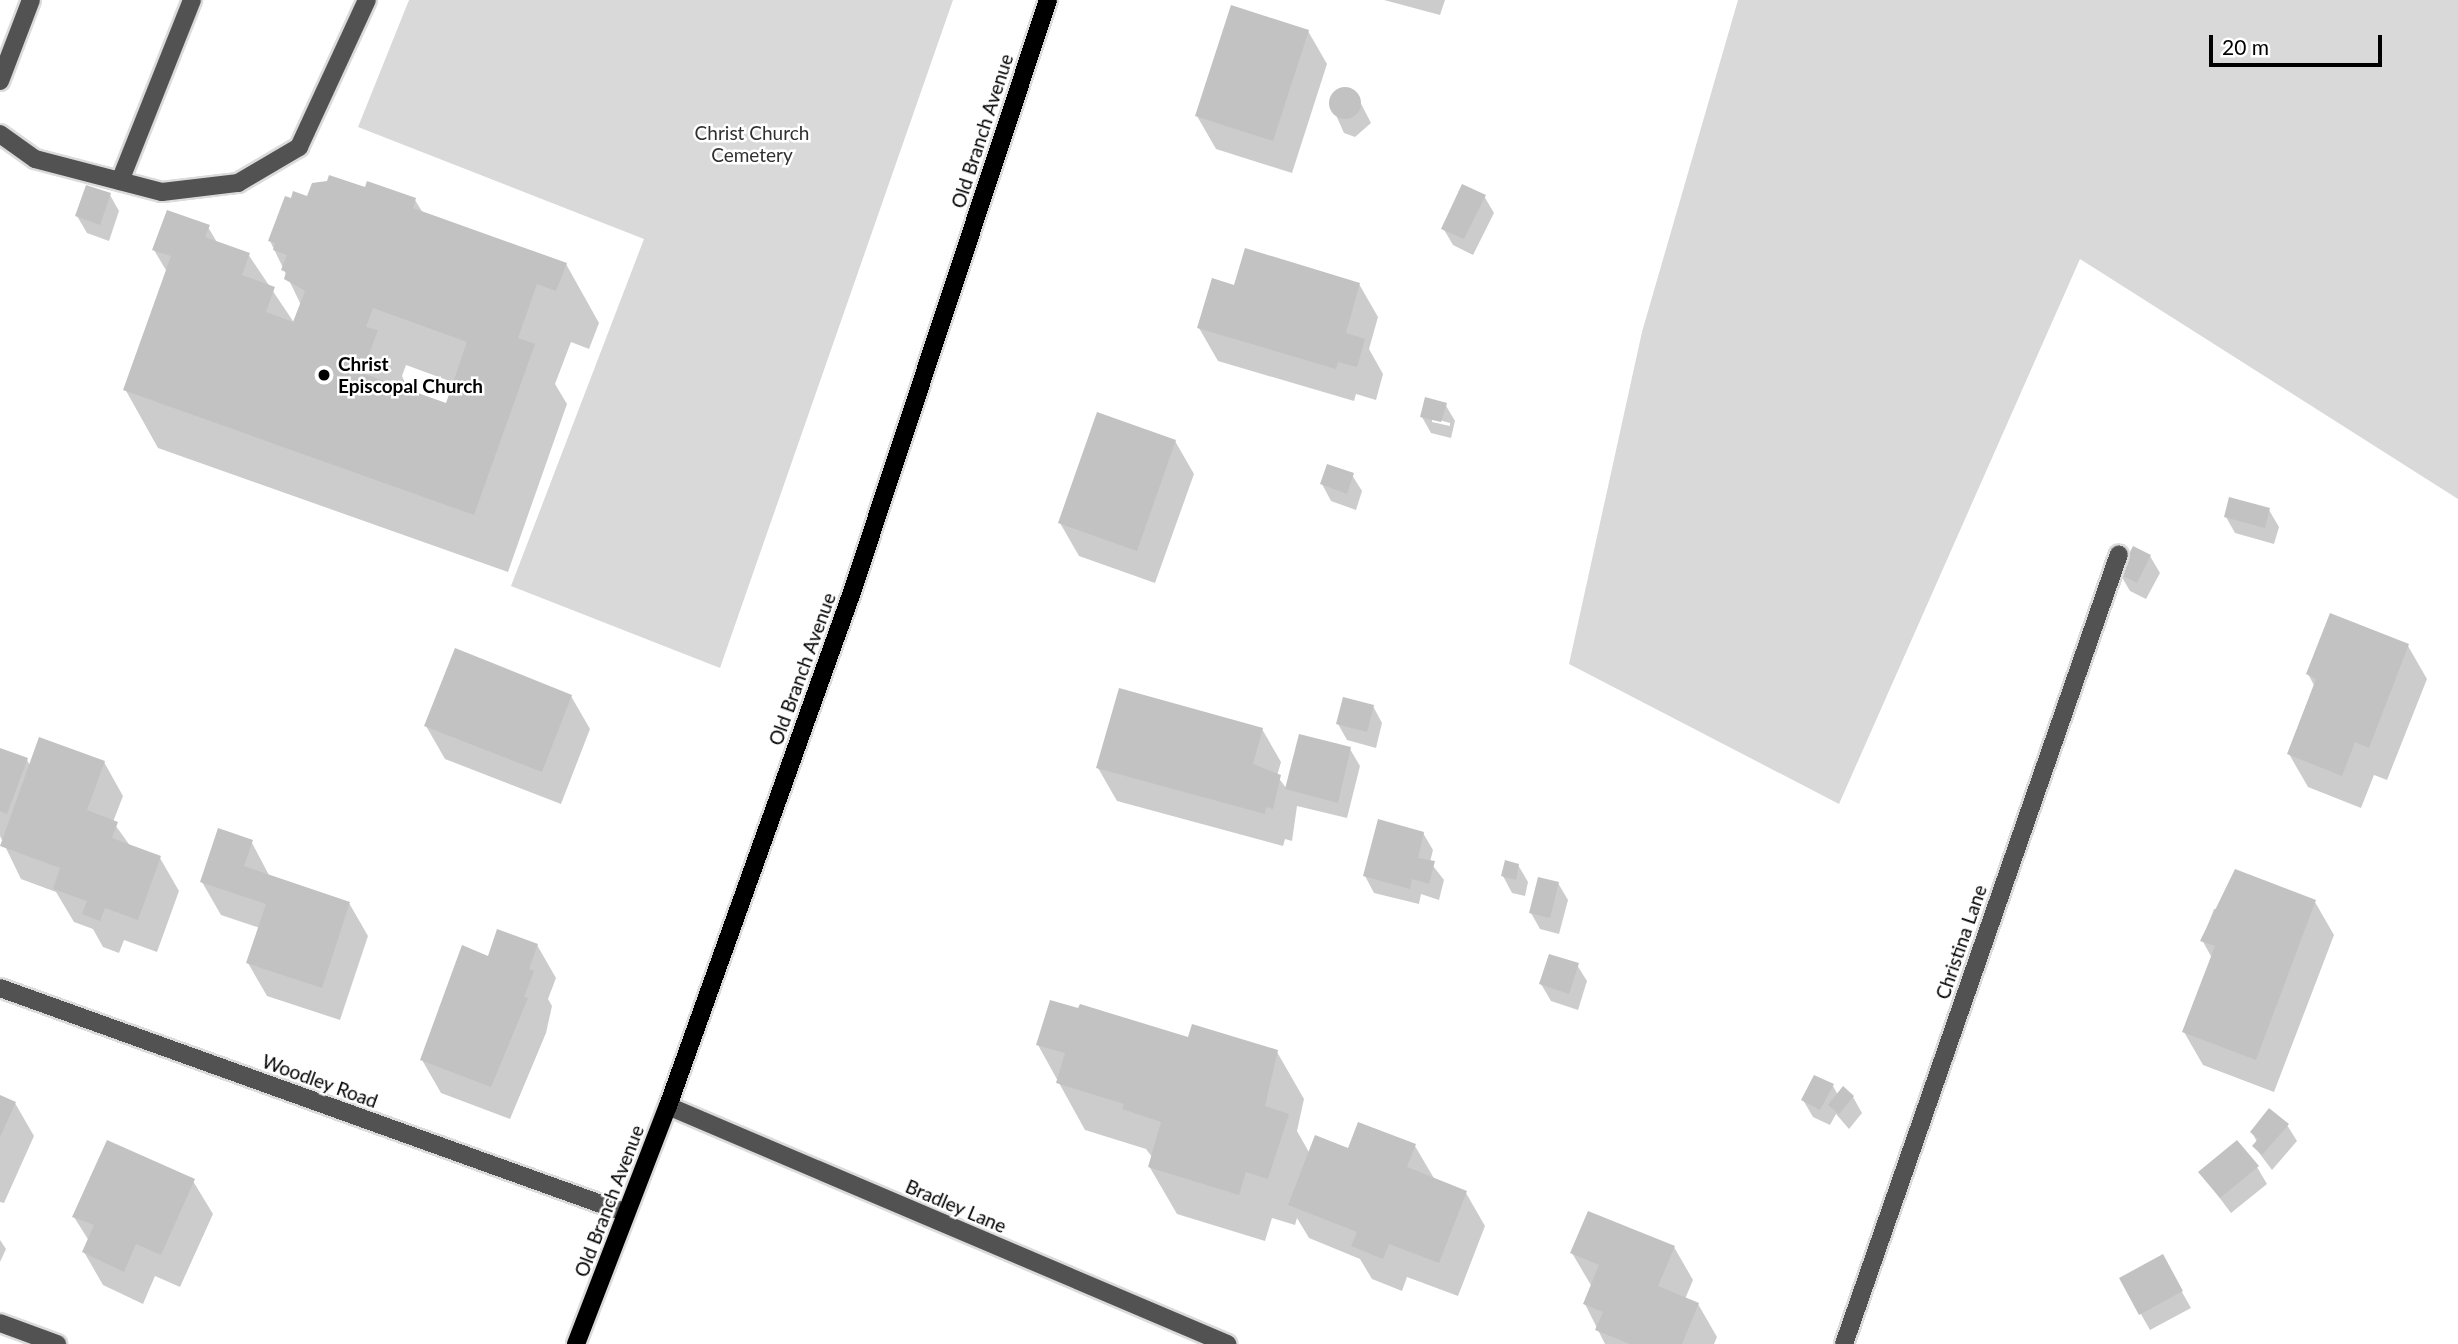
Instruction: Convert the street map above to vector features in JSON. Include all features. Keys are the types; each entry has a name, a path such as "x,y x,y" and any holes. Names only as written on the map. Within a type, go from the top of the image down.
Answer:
{"main road":[{"name":"Old Branch Avenue","path":"576,1344 668,1106 851,595 1048,0"}],"street":[{"path":"0,81 31,0"},
{"path":"120,181 192,0"},
{"path":"0,134 36,159 162,192 238,183 299,147 367,0"},
{"name":"Christina Lane","path":"1844,1344 2119,554"},
{"name":"Woodley Road","path":"0,988 626,1213"},
{"name":"Bradley Lane","path":"668,1106 1227,1344"},
{"path":"0,1323 57,1344"}],"green space":[{"name":"Christ Church Cemetery","path":"409,0 953,0 720,668 511,586 644,239 358,127"},
{"path":"1738,0 2458,0 2458,499 2080,259 1839,804 1569,664 1642,332"}],"building":[{"path":"1231,5 1309,30 1273,141 1195,116"},
{"path":"1345,87 1357,91 1361,103 1357,115 1345,119 1333,115 1329,103 1333,91"},
{"path":"329,175 365,187 367,181 416,198 413,208 567,263 556,291 537,284 518,338 535,344 474,515 123,390 171,256 152,250 167,210 210,225 205,237 250,253 242,275 275,287 266,312 293,322 305,291 284,279 286,272 281,270 287,255 273,250 275,243 268,241 285,196 291,198 293,191 307,196 312,183 327,181","holes":["373,308 467,342 446,403 362,373 378,330 366,327"]},
{"path":"1462,184 1486,195 1464,239 1441,229"},
{"path":"86,185 111,193 100,225 75,216"},
{"path":"1245,248 1360,283 1346,333 1365,339 1357,367 1338,362 1336,369 1197,328 1212,278 1234,285"},
{"path":"1425,397 1447,403 1441,422 1420,417"},
{"path":"1097,412 1176,440 1137,551 1058,523"},
{"path":"1327,464 1354,473 1347,494 1320,484"},
{"path":"2229,497 2270,508 2265,528 2224,517"},
{"path":"2133,546 2151,555 2137,583 2119,574"},
{"path":"2330,613 2409,644 2369,748 2355,742 2342,776 2287,754 2316,679 2306,674"},
{"path":"455,648 572,695 542,772 424,726"},
{"path":"1119,688 1263,728 1253,764 1281,775 1273,809 1266,807 1265,814 1096,768"},
{"path":"1343,697 1374,705 1367,732 1336,724"},
{"path":"1299,734 1351,747 1338,803 1285,789"},
{"path":"39,737 105,761 87,810 118,822 112,838 161,856 138,920 105,908 100,921 82,914 87,901 53,889 60,868 0,846"},
{"path":"0,748 28,758 7,814 0,811"},
{"path":"1378,819 1424,832 1418,858 1435,861 1429,884 1412,879 1410,889 1363,876"},
{"path":"218,828 253,840 244,866 350,902 322,988 246,963 266,904 200,882"},
{"path":"1505,860 1519,864 1516,880 1501,876"},
{"path":"2235,869 2316,900 2256,1060 2182,1032 2215,946 2200,941"},
{"path":"1538,877 1559,882 1550,918 1529,913"},
{"path":"497,929 538,944 529,969 534,971 524,997 528,998 491,1087 420,1060 462,945 488,956"},
{"path":"1549,954 1579,963 1569,994 1539,984"},
{"path":"1050,1000 1078,1008 1080,1004 1188,1037 1192,1024 1278,1050 1265,1106 1289,1114 1268,1179 1246,1172 1239,1195 1148,1167 1161,1122 1122,1109 1124,1104 1056,1083 1065,1053 1036,1045"},
{"path":"1814,1075 1834,1084 1820,1110 1801,1100"},
{"path":"1843,1086 1854,1096 1839,1114 1828,1105"},
{"path":"0,1095 16,1102 0,1137"},
{"path":"2269,1108 2289,1124 2262,1155 2252,1146 2258,1139 2250,1132"},
{"path":"1358,1122 1416,1144 1407,1167 1467,1191 1439,1263 1389,1244 1383,1259 1351,1246 1357,1232 1288,1205 1315,1135 1348,1148"},
{"path":"107,1140 195,1179 161,1255 136,1244 124,1272 82,1252 94,1225 72,1217"},
{"path":"2237,1140 2259,1166 2220,1198 2198,1172"},
{"path":"1588,1211 1675,1246 1658,1286 1699,1303 1682,1344 1630,1344 1595,1330 1603,1312 1583,1304 1599,1265 1570,1253"},
{"path":"2163,1254 2183,1291 2139,1315 2119,1278"}],"place":[{"name":"Christ Episcopal Church","path":"324,375"}]}
